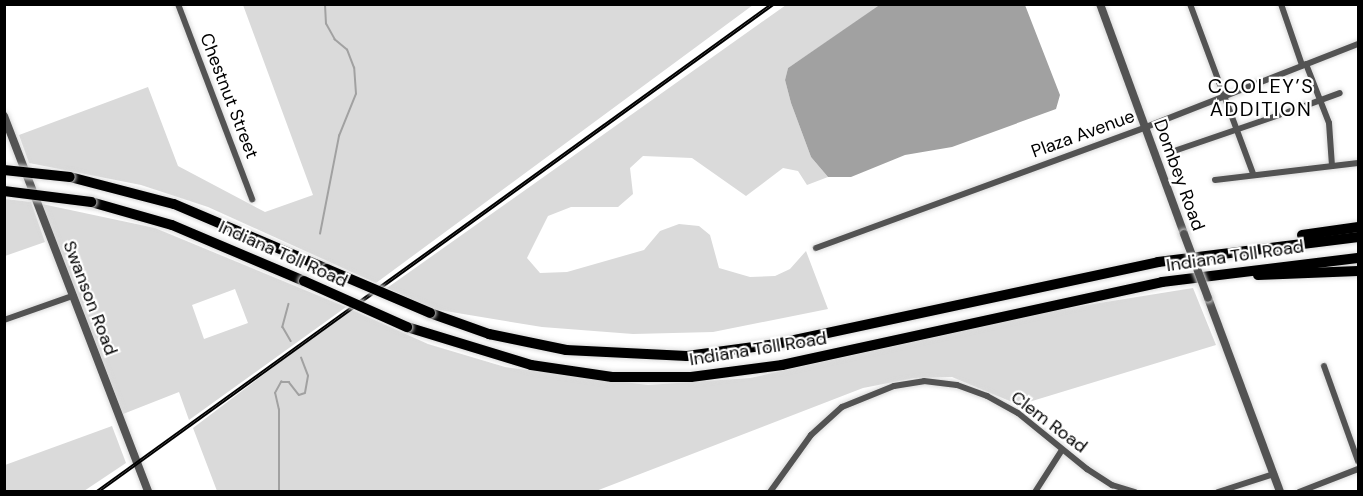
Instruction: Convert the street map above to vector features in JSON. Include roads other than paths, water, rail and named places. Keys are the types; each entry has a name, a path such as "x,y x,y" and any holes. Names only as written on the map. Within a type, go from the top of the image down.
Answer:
{"highway":[{"name":"Indiana Toll Road","path":"4,170 70,177 174,204 430,313 489,334 566,350 687,356 776,344 1095,273 1209,253 1359,237"},
{"name":"Indiana Toll Road","path":"4,191 91,202 172,225 407,327 531,365 612,377 691,377 782,365 1162,282 1359,258"},
{"path":"1209,253 1249,242 1359,228"},
{"path":"1162,282 1359,271"}],"street":[{"name":"Chestnut Street","path":"178,4 252,199"},
{"name":"Dombey Road","path":"1100,4 1280,492"},
{"path":"1190,4 1253,173"},
{"path":"1281,4 1329,123 1332,166"},
{"name":"Plaza Avenue","path":"816,248 1146,128 1224,95 1359,44"},
{"path":"1288,112 1340,93"},
{"name":"Swanson Road","path":"4,116 148,492"},
{"path":"1177,150 1279,116"},
{"path":"1215,180 1253,173 1359,163"},
{"path":"4,320 72,296"},
{"path":"1324,366 1359,461"},
{"name":"Clem Road","path":"770,492 811,435 842,407 894,386 924,381 957,385 987,396 1018,413 1062,450 1112,485 1135,492"},
{"path":"1035,492 1062,450"},
{"path":"1299,492 1359,469"},
{"path":"1218,492 1274,474"}],"waterway":[{"path":"320,234 339,136 356,94 354,68 347,50 335,40 326,24 325,4"},
{"path":"289,304 283,327 291,341"},
{"path":"279,492 279,410 275,393 281,382 289,382 299,395 305,393 308,376 301,358"}],"railway":[{"path":"97,492 773,4"}],"district":[{"name":"COOLEY’S ADDITION","path":"1261,98"}]}
